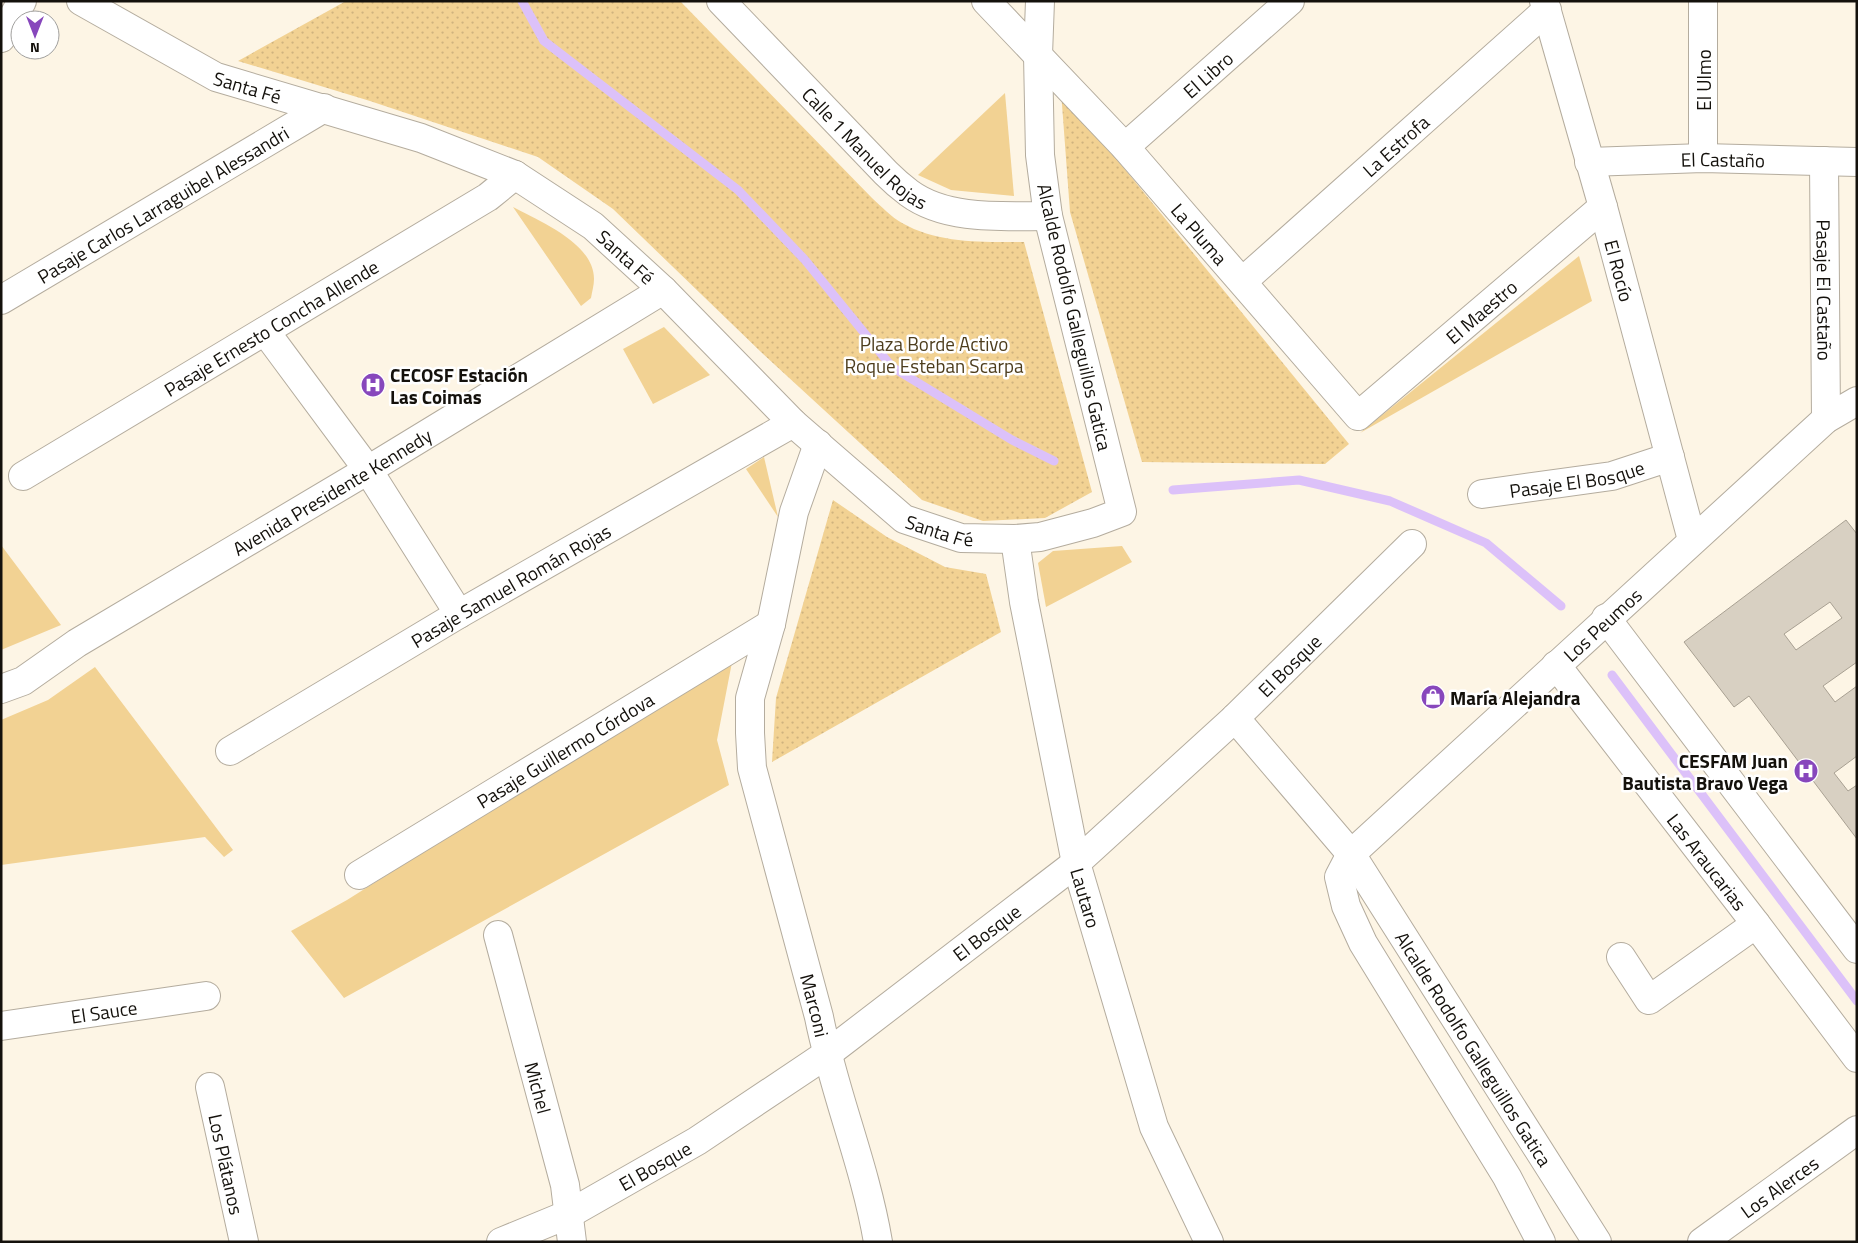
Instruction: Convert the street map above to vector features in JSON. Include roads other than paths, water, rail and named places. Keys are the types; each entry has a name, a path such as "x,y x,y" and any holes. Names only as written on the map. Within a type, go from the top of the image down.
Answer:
{"street":[{"path":"1,38 22,1"},
{"name":"Santa Fé","path":"80,1 216,77 421,138 515,174 593,226 663,290 793,423 904,519 961,538 1015,539 1040,537 1093,523 1122,512"},
{"name":"Calle 1 Manuel Rojas","path":"721,1 886,173 910,194 934,206 971,215 1048,216"},
{"name":"La Pluma","path":"986,1 1125,147 1358,416"},
{"name":"Alcalde Rodolfo Galleguillos Gatica","path":"1040,1 1038,54 1040,155 1048,216 1122,512"},
{"name":"El Libro","path":"1125,147 1290,1"},
{"name":"El Ulmo","path":"1703,1 1703,158"},
{"name":"El Rocío","path":"1546,5 1603,207 1692,540"},
{"name":"La Estrofa","path":"1243,281 1546,5"},
{"name":"Pasaje Carlos Larraguibel Alessandri","path":"1,300 324,108"},
{"name":"El Castaño","path":"1590,162 1703,158 1857,162"},
{"name":"Pasaje El Castaño","path":"1824,161 1826,419"},
{"name":"Pasaje Ernesto Concha Allende","path":"23,476 488,197 515,174"},
{"name":"El Maestro","path":"1358,416 1603,207"},
{"name":"Avenida Presidente Kennedy","path":"1,689 24,682 77,643 368,470 663,290"},
{"path":"265,331 368,470 459,614"},
{"name":"Los Peumos","path":"1351,854 1606,618 1826,419 1857,401"},
{"name":"Pasaje Samuel Román Rojas","path":"230,751 459,614 793,423"},
{"name":"Marconi","path":"818,444 794,512 770,624 750,698 752,768 819,1017 827,1054 872,1210 878,1242"},
{"name":"Pasaje El Bosque","path":"1482,494 1612,476 1670,457"},
{"name":"Lautaro","path":"1015,539 1024,602 1076,862 1154,1127 1209,1242"},
{"name":"El Bosque","path":"501,1242 569,1214 697,1141 827,1054 1076,862 1235,718 1412,544"},
{"path":"1606,618 1857,949"},
{"name":"Pasaje Guillermo Córdova","path":"359,876 770,624"},
{"name":"Las Araucarias","path":"1556,665 1857,1058"},
{"name":"Alcalde Rodolfo Galleguillos Gatica","path":"1235,718 1351,854 1597,1242"},
{"name":"Alcalde Rodolfo Galleguillos Gatica","path":"1351,854 1339,877 1346,906 1363,943 1507,1176 1541,1242"},
{"path":"1621,957 1649,1000 1756,924"},
{"name":"Michel","path":"498,935 565,1185 572,1242"},
{"name":"El Sauce","path":"1,1026 206,996"},
{"name":"Los Plátanos","path":"210,1086 244,1242"},
{"name":"Los Alerces","path":"1702,1242 1857,1130"}],"waterway":[{"path":"522,1 544,41 738,190 805,260 892,367 1012,440 1054,461"},
{"path":"1173,490 1299,480 1390,501 1486,543 1561,606"},
{"path":"1612,675 1857,1001"}],"place":[{"name":"CECOSF Estación Las Coimas","path":"373,385"},
{"name":"María Alejandra","path":"1433,697"},
{"name":"CESFAM Juan Bautista Bravo Vega","path":"1806,771"}],"park label":[{"name":"Plaza Borde Activo Roque Esteban Scarpa","path":"934,354"}]}
